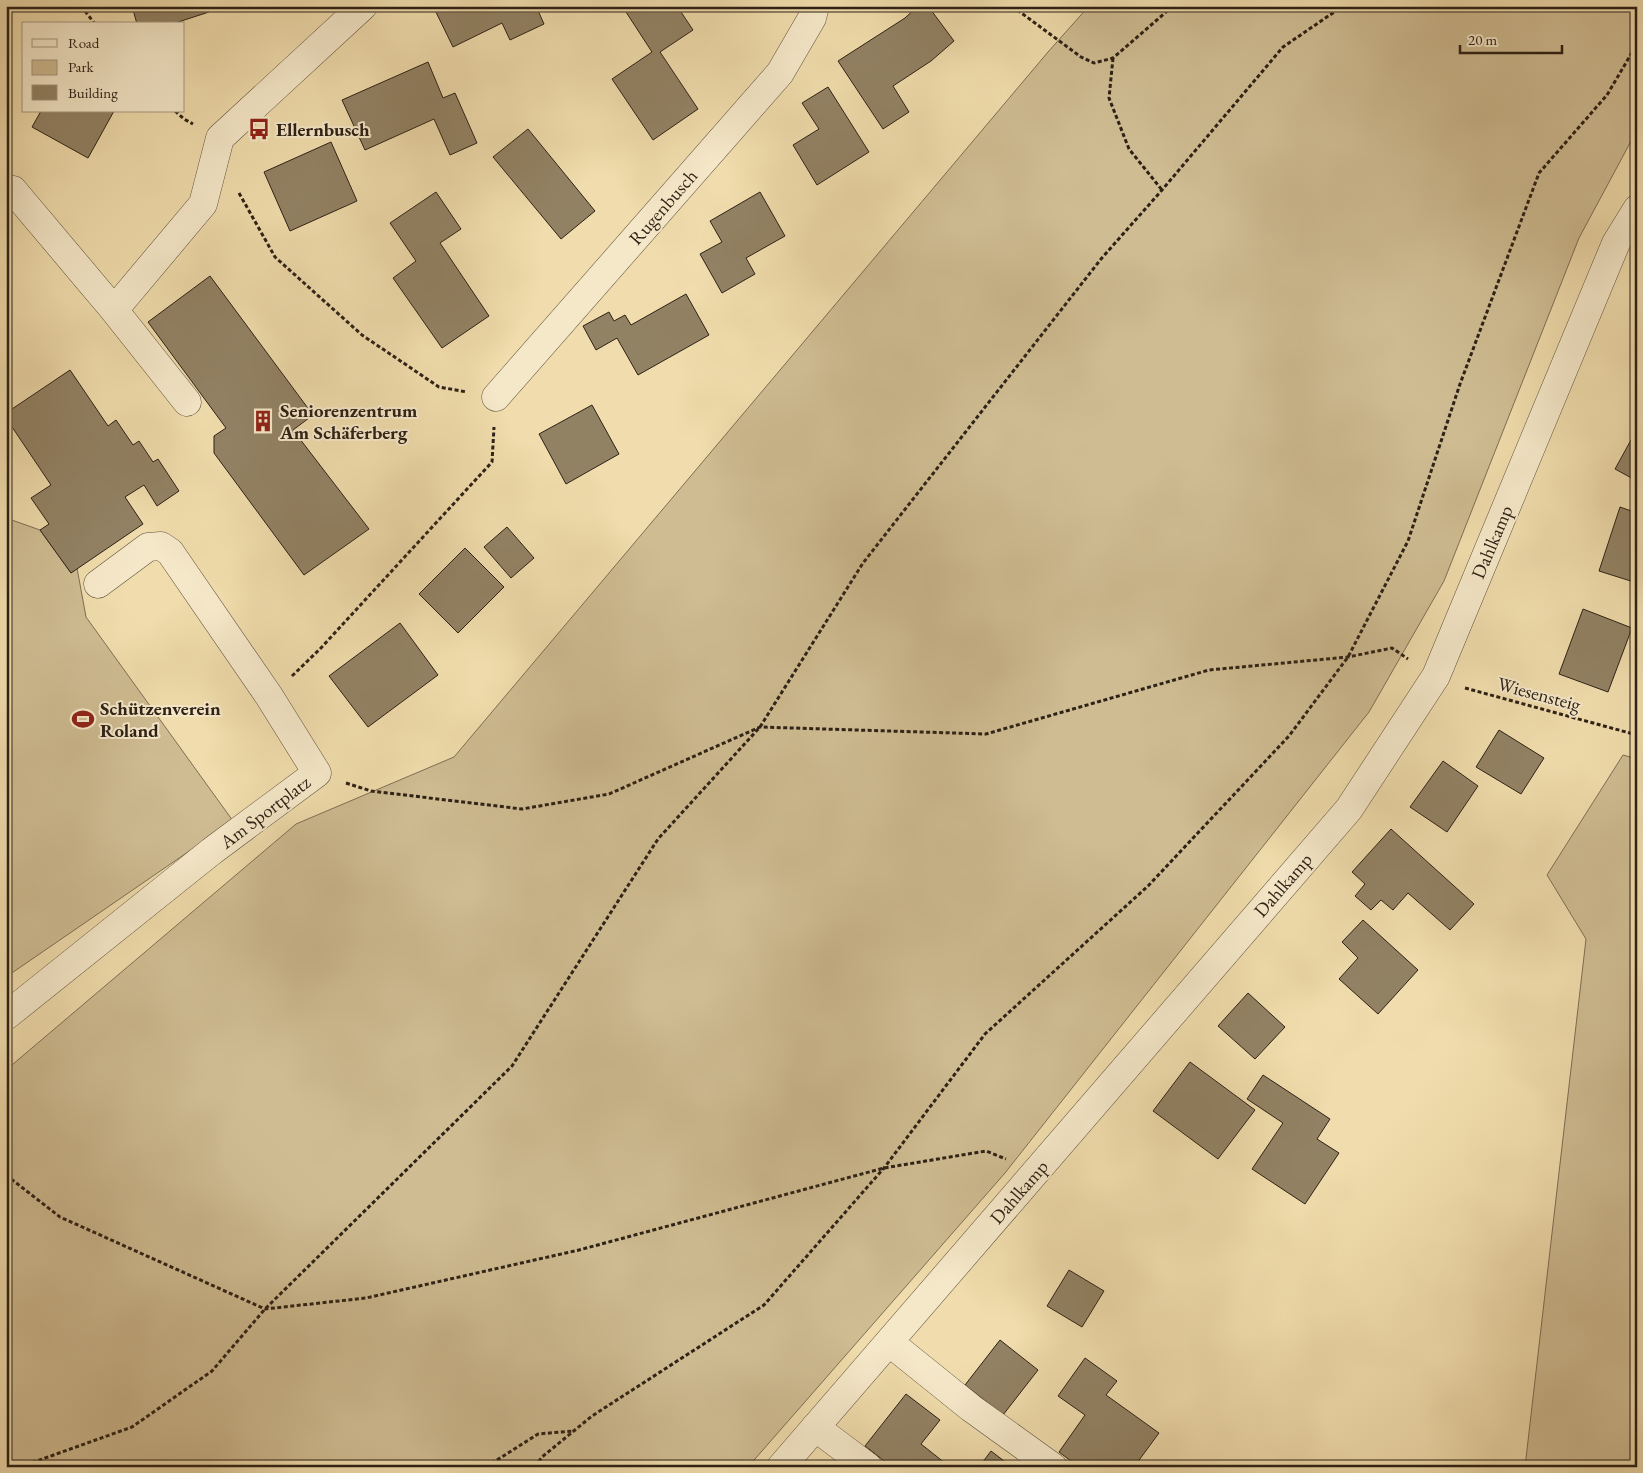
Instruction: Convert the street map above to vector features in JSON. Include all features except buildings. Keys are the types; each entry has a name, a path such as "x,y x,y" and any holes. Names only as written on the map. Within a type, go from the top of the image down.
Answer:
{"street":[{"path":"114,310 203,204 220,138 363,6"},
{"name":"Rugenbusch","path":"496,397 780,73 812,18 814,6"},
{"path":"13,190 114,310 187,402"},
{"name":"Dahlkamp","path":"781,1467 1349,809 1436,676 1616,243 1637,209"},
{"name":"Am Sportplatz","path":"6,1016 212,851 317,774 269,696 170,552 161,546 148,547 98,584"},
{"path":"889,1342 971,1408 1053,1467"},
{"path":"815,1427 868,1467"}],"path":[{"path":"81,6 93,22"},
{"path":"1012,6 1081,57 1094,63 1113,58 1173,6"},
{"path":"20,1467 132,1427 212,1371 264,1309 512,1066 658,839 760,728 863,563 1101,259 1283,47 1343,6"},
{"path":"535,1467 542,1457 592,1416 764,1305 884,1168 985,1034 1148,886 1289,736 1348,657 1408,541 1460,384 1539,173 1606,95 1637,44"},
{"path":"1113,58 1110,98 1129,149 1162,190"},
{"path":"176,112 184,119 220,138"},
{"path":"237,187 275,257 362,335 439,386 496,397 492,462 320,649 269,696"},
{"name":"Wiesensteig","path":"760,728 986,734 1209,670 1348,657 1392,648 1436,676 1464,688 1637,735"},
{"path":"317,774 371,791 522,809 610,794 760,728"},
{"path":"6,1175 60,1217 264,1309 366,1298 579,1250 884,1168 986,1151 1037,1171"},
{"path":"486,1467 538,1434 574,1431"}],"green space":[{"path":"1089,6 1637,6 1637,130 1579,238 1444,581 1369,712 1005,1173 748,1467 6,1467 6,1070 296,824 454,757 1048,52"},
{"name":"Schützenverein Roland","path":"6,518 40,530 71,573 77,568 86,617 233,821 6,977"},
{"path":"1623,755 1637,759 1637,1467 1525,1467 1586,939 1547,875"}],"place":[{"name":"Ellernbusch","path":"259,129"},
{"name":"Seniorenzentrum Am Schäferberg","path":"263,421"},
{"name":"Schützenverein Roland","path":"83,719"}]}
